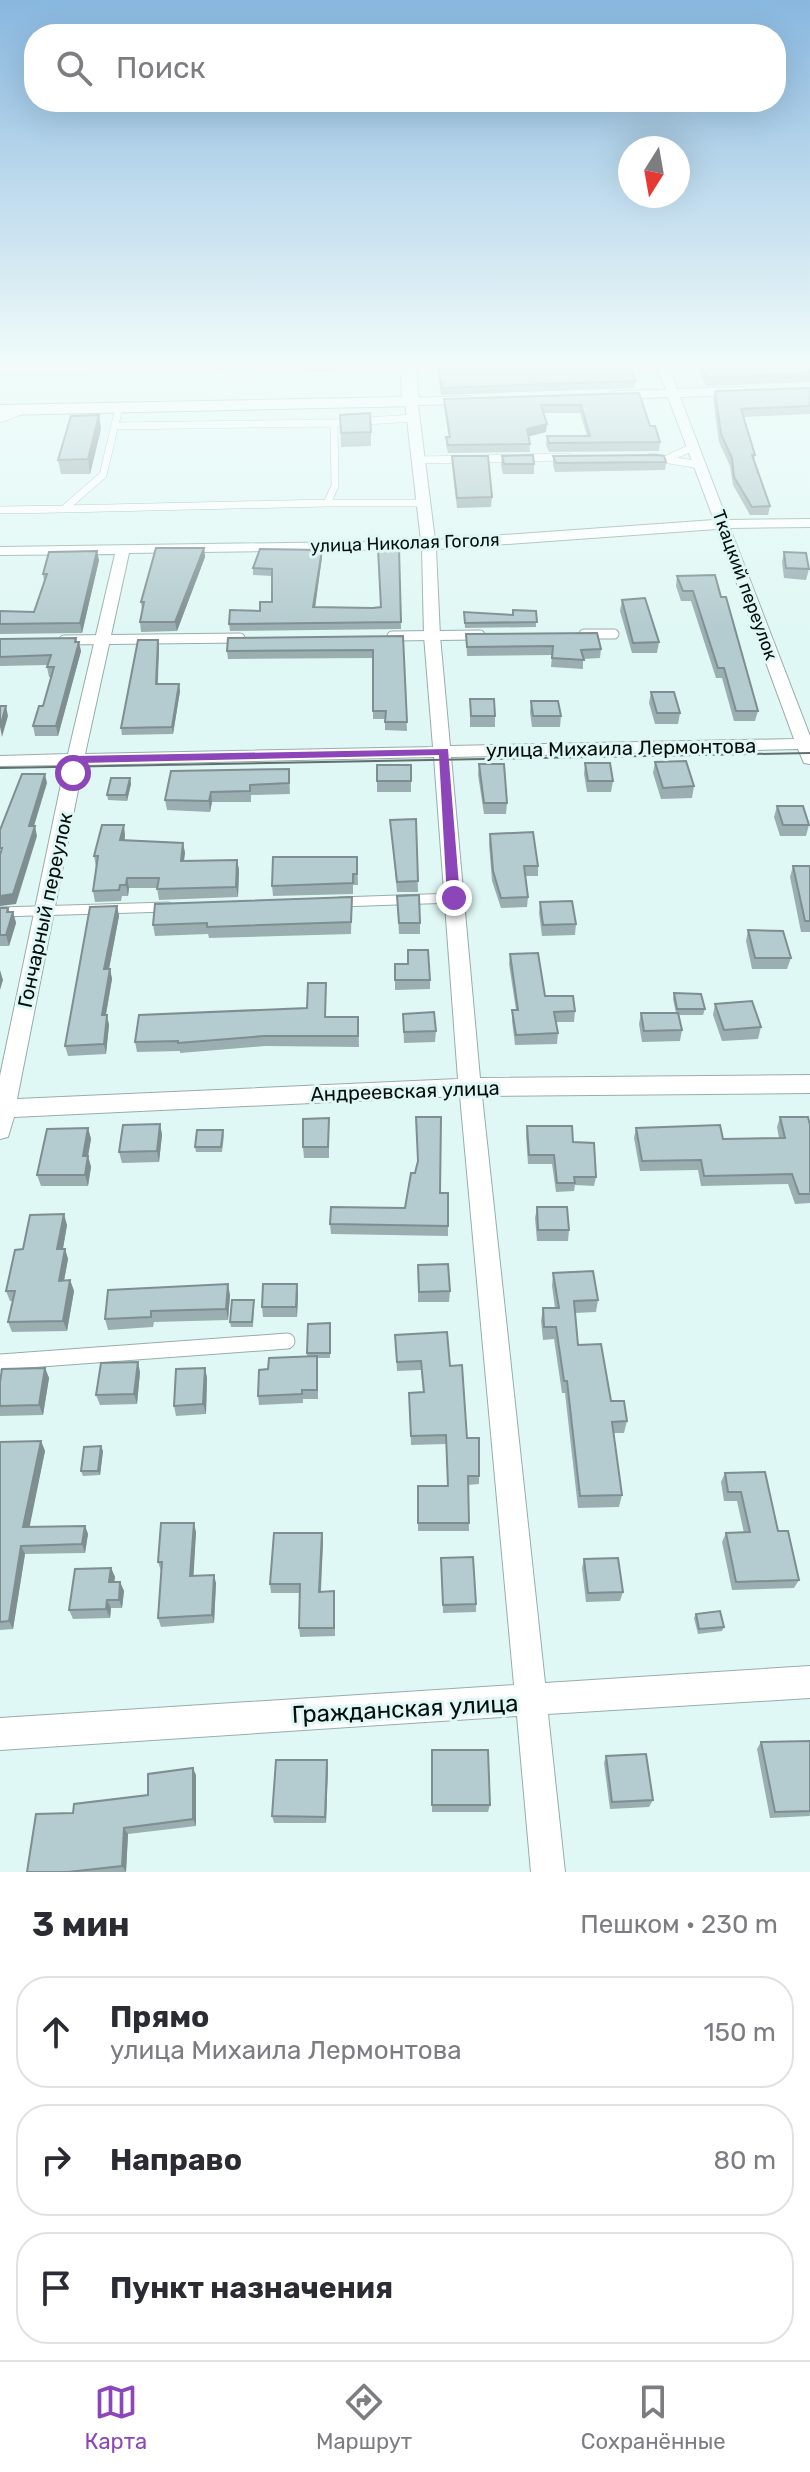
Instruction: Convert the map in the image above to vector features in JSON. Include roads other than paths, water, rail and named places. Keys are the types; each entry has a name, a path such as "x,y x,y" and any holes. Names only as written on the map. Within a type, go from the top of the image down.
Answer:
{"street":[{"path":"416,454 429,545 432,636 470,1087 548,1872"},
{"name":"Ткацкий переулок","path":"696,454 808,749"},
{"name":"улица Николая Гоголя","path":"0,551 429,545 723,524 810,523"},
{"name":"Гончарный переулок","path":"1,1116 75,760 123,550"},
{"name":"улица Михаила Лермонтова","path":"0,761 444,752 808,749"},
{"name":"Андреевская улица","path":"1,1116 470,1087 810,1084"},
{"name":"Гражданская улица","path":"0,1734 810,1682"}],"lane":[{"path":"64,509 96,484 103,475 108,454"},
{"path":"327,503 335,486 334,454"},
{"path":"669,458 677,454"},
{"path":"417,460 570,457"},
{"path":"643,457 669,458 700,465"},
{"path":"0,510 422,503"},
{"path":"568,634 614,634"},
{"path":"385,637 493,635"},
{"path":"59,641 244,638"},
{"path":"329,903 454,898"},
{"path":"0,912 187,907"},
{"path":"0,1362 287,1341"}],"tram line":[{"path":"0,768 810,753"}]}
